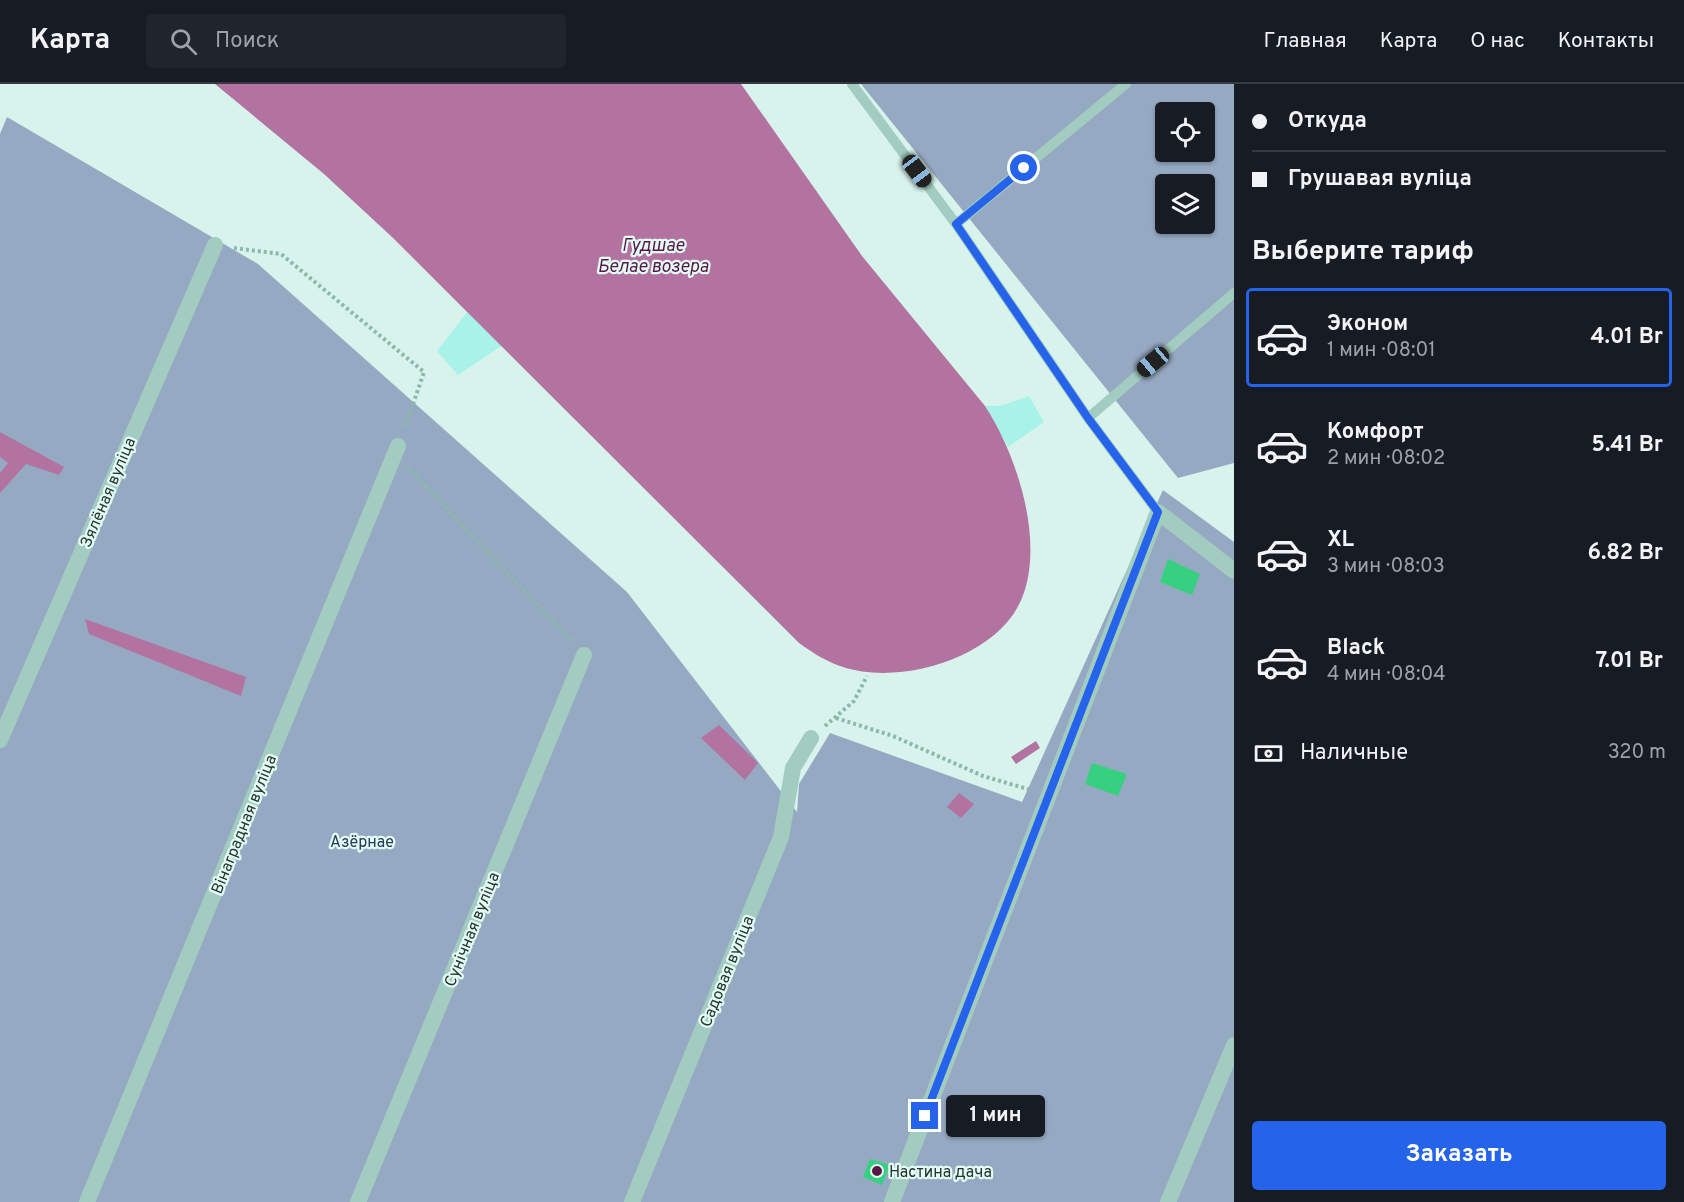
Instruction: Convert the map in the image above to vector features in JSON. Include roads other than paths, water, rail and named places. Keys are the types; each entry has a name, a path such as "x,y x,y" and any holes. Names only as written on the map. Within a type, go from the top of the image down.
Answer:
{"street":[{"name":"Зялёная вуліца","path":"0,740 215,245"},
{"name":"Вінаградная вуліца","path":"87,1202 397,450"},
{"path":"892,1202 1158,512 1234,571"},
{"name":"Сунічная вуліца","path":"358,1202 584,655"},
{"name":"Садовая вуліца","path":"632,1202 781,837 793,768 811,738"},
{"path":"1168,1202 1234,1045"}],"lane":[{"path":"852,84 956,224 1088,418 1158,512"},
{"path":"956,224 1126,84"},
{"path":"1088,418 1234,292"}],"water":[{"name":"Гудшае Белае возера","path":"215,84 741,84 862,256 985,406 997,426 1017,473 1029,525 1028,575 1022,598 1010,619 992,637 970,651 945,662 892,673 866,672 843,667 826,660 799,643 392,237 324,174"},
{"path":"0,432 64,467 59,475 26,464 0,493 0,473 8,463 0,457"},
{"path":"85,619 246,677 241,696 89,634"},
{"path":"719,725 758,763 745,780 701,738"},
{"path":"1036,741 1040,748 1016,764 1011,757"},
{"path":"959,793 974,804 961,818 947,807"}],"place":[{"name":"Настина дача","path":"877,1171"}],"park label":[{"name":"Азёрнае","path":"362,841"}]}
